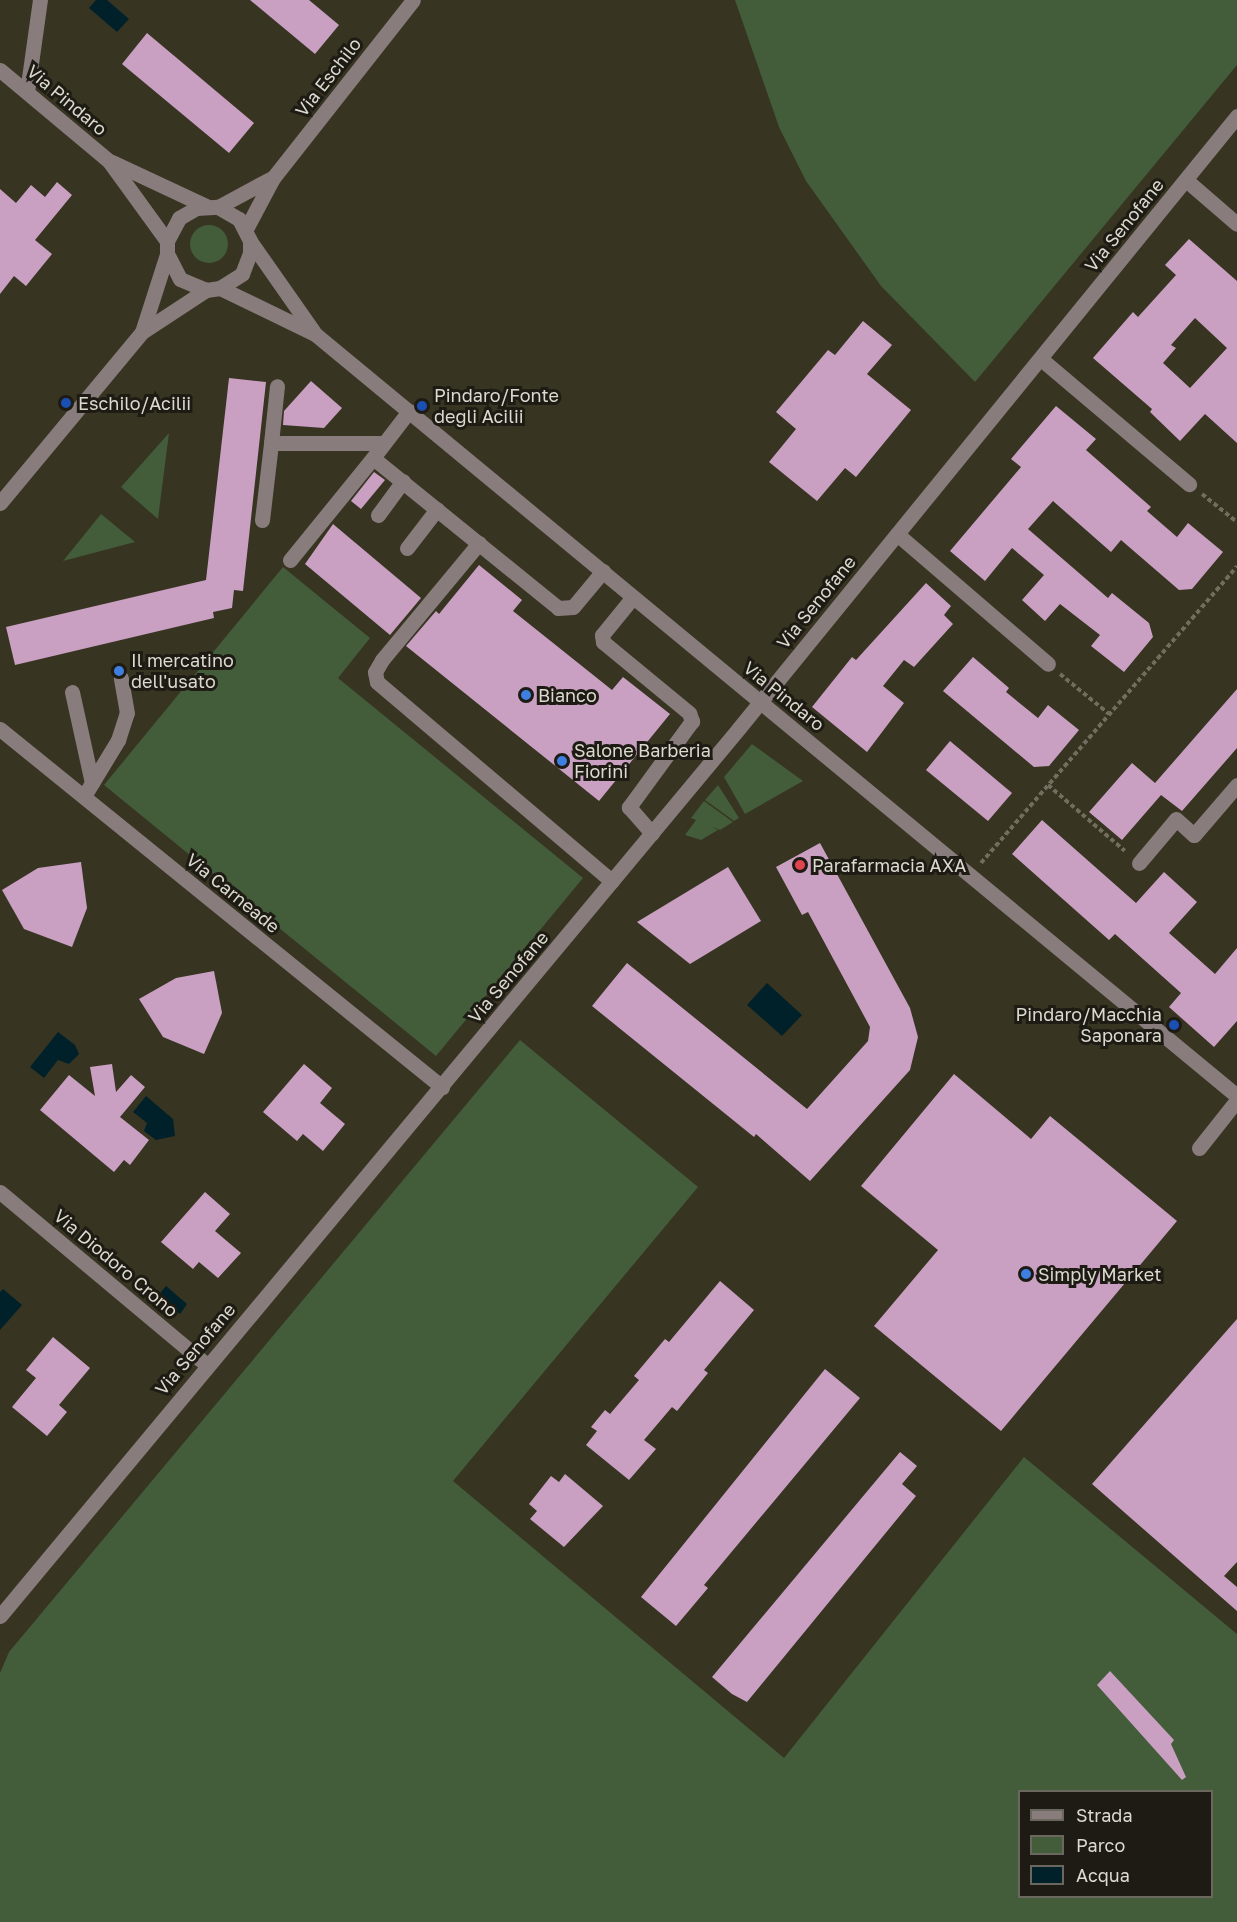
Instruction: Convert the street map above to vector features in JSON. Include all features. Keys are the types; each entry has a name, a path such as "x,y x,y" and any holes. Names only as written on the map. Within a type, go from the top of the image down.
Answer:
{"street":[{"path":"27,92 40,0"},
{"name":"Via Eschilo","path":"273,178 413,0"},
{"name":"Via Pindaro","path":"0,70 109,161"},
{"name":"Via Senofane","path":"0,1616 652,833 1237,116"},
{"path":"109,161 230,212 315,334"},
{"path":"109,161 167,247 180,279 213,289 315,334"},
{"path":"142,332 167,247 179,218 212,206 273,178"},
{"path":"0,503 142,332 242,274 250,253 248,235 273,178"},
{"path":"1186,180 1237,224"},
{"name":"Via Pindaro","path":"315,334 1235,1091"},
{"path":"1041,359 1190,484"},
{"path":"262,520 277,386"},
{"path":"290,560 409,411"},
{"path":"271,443 383,443"},
{"path":"373,458 558,608 573,607 603,571"},
{"path":"378,515 403,482"},
{"path":"407,548 437,509"},
{"path":"897,534 1048,664"},
{"path":"479,543 382,660 375,672 377,682 612,881"},
{"path":"633,597 602,635 603,642 689,713 692,721 629,807 652,833"},
{"path":"88,790 118,740 127,713 121,678"},
{"path":"72,692 88,790"},
{"name":"Via Carneade","path":"0,729 88,790 442,1087"},
{"path":"1139,863 1176,819 1194,835 1237,785"},
{"path":"1199,1148 1235,1091"},
{"name":"Via Diodoro Crono","path":"0,1192 207,1365"}],"path":[{"path":"1190,484 1237,522"},
{"path":"971,875 1237,566"},
{"path":"1048,664 1109,714"},
{"path":"1048,785 1139,863"}],"green space":[{"path":"735,0 1237,0 1237,65 975,382 881,286 806,181 779,127"},
{"path":"209,225 222,231 228,244 222,257 209,263 196,257 190,244 196,231"},
{"path":"169,433 158,519 121,487"},
{"path":"101,514 135,542 63,561"},
{"path":"283,567 370,638 338,678 583,878 436,1056 104,785"},
{"path":"752,744 803,781 745,814 724,777"},
{"path":"718,785 739,818 734,821 705,800"},
{"path":"704,801 733,822 720,830 712,827 718,830 701,840 685,835 696,820 691,818"},
{"path":"520,1040 698,1187 453,1481 784,1758 1024,1457 1237,1634 1237,1922 0,1922 0,1673 9,1652"}],"water":[{"path":"96,0 107,0 129,19 117,32 89,8"},
{"path":"767,983 802,1015 782,1036 747,1005"},
{"path":"58,1032 75,1045 79,1054 69,1064 58,1060 44,1078 30,1067"},
{"path":"146,1096 173,1119 175,1136 156,1140 144,1131 147,1123 133,1112"},
{"path":"166,1286 187,1304 180,1314 158,1296"},
{"path":"3,1289 22,1305 0,1330 0,1292"}],"building":[{"path":"250,0 309,0 339,25 315,54"},
{"path":"147,33 254,123 229,153 122,64"},
{"path":"57,182 72,195 35,240 52,254 26,286 14,276 0,294 0,189 16,203 31,185 45,197"},
{"path":"1189,239 1237,281 1237,443 1205,414 1180,441 1150,412 1152,409 1093,358 1133,312 1138,317 1176,275 1165,265","holes":["1195,318 1227,348 1190,388 1163,363 1176,348 1171,345"]},
{"path":"863,321 892,345 867,374 911,410 856,477 845,468 817,501 769,462 796,429 776,412 828,350 835,355"},
{"path":"229,378 266,382 243,591 234,590 232,608 213,612 214,618 15,665 6,627 206,580"},
{"path":"311,381 342,408 324,428 283,425 284,411"},
{"path":"1056,406 1096,439 1086,450 1151,507 1147,511 1177,537 1188,523 1223,552 1192,589 1179,590 1121,540 1111,552 1053,501 1028,529 1108,598 1112,593 1149,623 1153,637 1124,672 1091,646 1100,635 1060,604 1045,621 1022,600 1044,575 1012,548 985,581 950,551 1021,467 1011,459"},
{"path":"374,472 385,480 361,509 351,501"},
{"path":"333,524 421,598 390,635 305,564"},
{"name":"Bianco","path":"479,565 522,600 513,611 612,690 623,677 670,714 599,801 406,646 436,611 439,614"},
{"path":"926,583 951,606 944,615 953,624 914,667 904,660 883,686 904,703 867,752 812,707 852,657 856,660"},
{"path":"973,657 1009,688 1006,692 1038,718 1048,705 1079,730 1049,766 1034,767 943,691"},
{"path":"1237,689 1237,748 1182,811 1161,795 1122,840 1089,812 1132,763 1155,783"},
{"path":"950,741 1012,793 988,821 926,770"},
{"path":"1042,820 1136,903 1164,872 1197,902 1169,933 1215,974 1237,948 1237,1021 1214,1047 1169,1007 1181,993 1115,934 1109,940 1012,854"},
{"path":"820,843 910,1008 918,1037 910,1070 810,1181 756,1134 754,1137 592,1006 627,963 807,1109 868,1041 870,1027 808,912 802,915 776,867"},
{"path":"81,862 87,908 72,947 24,929 2,890 38,868"},
{"path":"728,867 761,921 690,964 637,922"},
{"path":"214,971 222,1013 204,1054 163,1037 139,999 176,978"},
{"path":"112,1064 116,1092 131,1075 145,1087 120,1117 149,1140 130,1165 124,1160 114,1172 40,1110 69,1075 95,1096 90,1067"},
{"path":"304,1064 332,1088 320,1103 345,1124 323,1151 303,1134 297,1141 263,1112"},
{"name":"Simply Market","path":"954,1074 1031,1139 1050,1116 1177,1221 1001,1431 874,1326 938,1250 861,1186"},
{"path":"205,1192 230,1214 215,1231 241,1253 218,1278 199,1262 193,1269 161,1242"},
{"path":"720,1281 754,1310 704,1370 708,1373 677,1411 672,1407 644,1440 656,1449 629,1480 586,1445 597,1431 591,1427 605,1410 610,1414 639,1380 634,1376 665,1339 669,1342"},
{"path":"1237,1319 1237,1562 1224,1576 1237,1587 1237,1611 1092,1484"},
{"path":"53,1337 90,1368 59,1405 67,1412 47,1436 12,1407 36,1378 26,1370"},
{"path":"825,1369 860,1398 704,1585 708,1588 676,1626 641,1597"},
{"path":"900,1452 917,1466 902,1484 916,1496 747,1702 732,1694 712,1677"},
{"path":"565,1474 603,1506 564,1547 530,1519 537,1511 529,1504 551,1476 559,1482"},
{"path":"1110,1671 1174,1740 1171,1744 1186,1777 1182,1780 1097,1685"}],"place":[{"name":"Eschilo/Acilii","path":"66,403"},
{"name":"Pindaro/Fonte degli Acilii","path":"422,406"},
{"name":"Il mercatino dell'usato","path":"119,671"},
{"name":"Bianco","path":"526,695"},
{"name":"Salone Barberia Fiorini","path":"562,761"},
{"name":"Parafarmacia AXA","path":"800,865"},
{"name":"Pindaro/Macchia Saponara","path":"1174,1025"},
{"name":"Simply Market","path":"1026,1274"}]}
